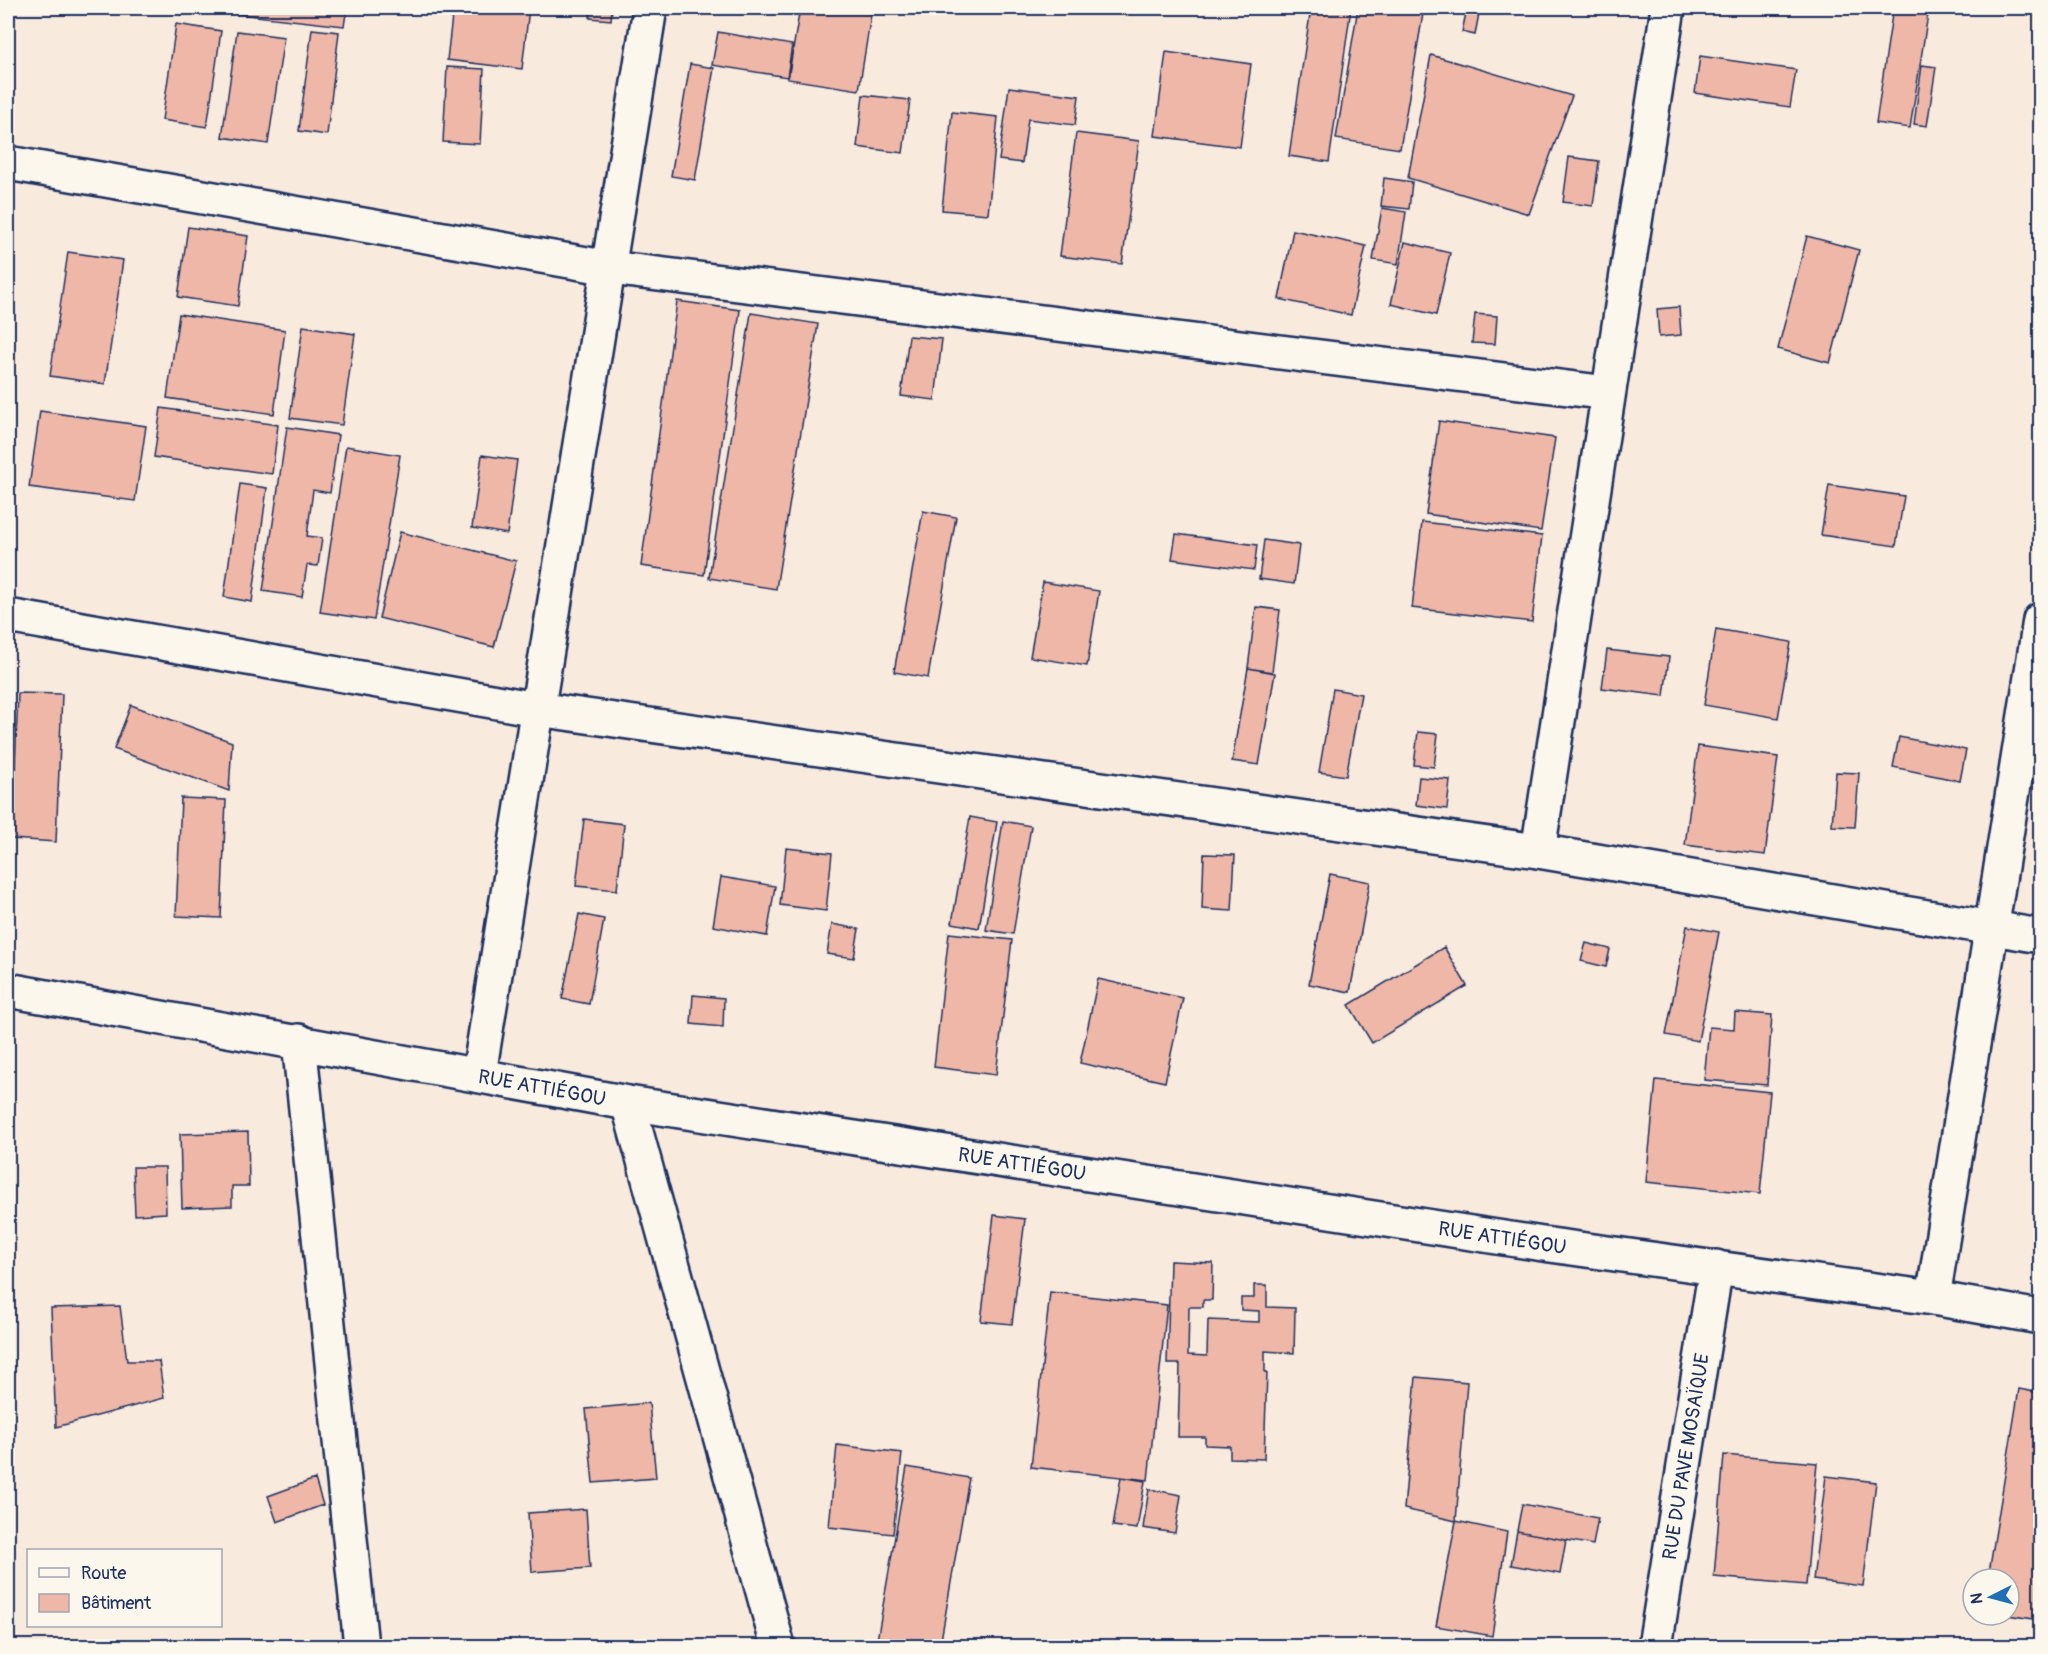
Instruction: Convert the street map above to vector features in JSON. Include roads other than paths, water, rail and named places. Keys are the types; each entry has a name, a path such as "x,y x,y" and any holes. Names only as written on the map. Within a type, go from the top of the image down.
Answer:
{"street":[{"path":"480,1074 650,8"},
{"path":"1538,851 1668,8"},
{"path":"8,163 610,268 1608,393"},
{"path":"8,616 537,709 1538,851 1993,930 2040,936"},
{"path":"1934,1298 2040,620"},
{"name":"RUE ATTIÉGOU","path":"8,990 299,1041 628,1103 1543,1244 1934,1298 2040,1317"},
{"path":"299,1041 361,1647"},
{"path":"628,1103 778,1647"},
{"name":"RUE DU PAVE MOSAÏQUE","path":"1655,1647 1716,1268"}]}
